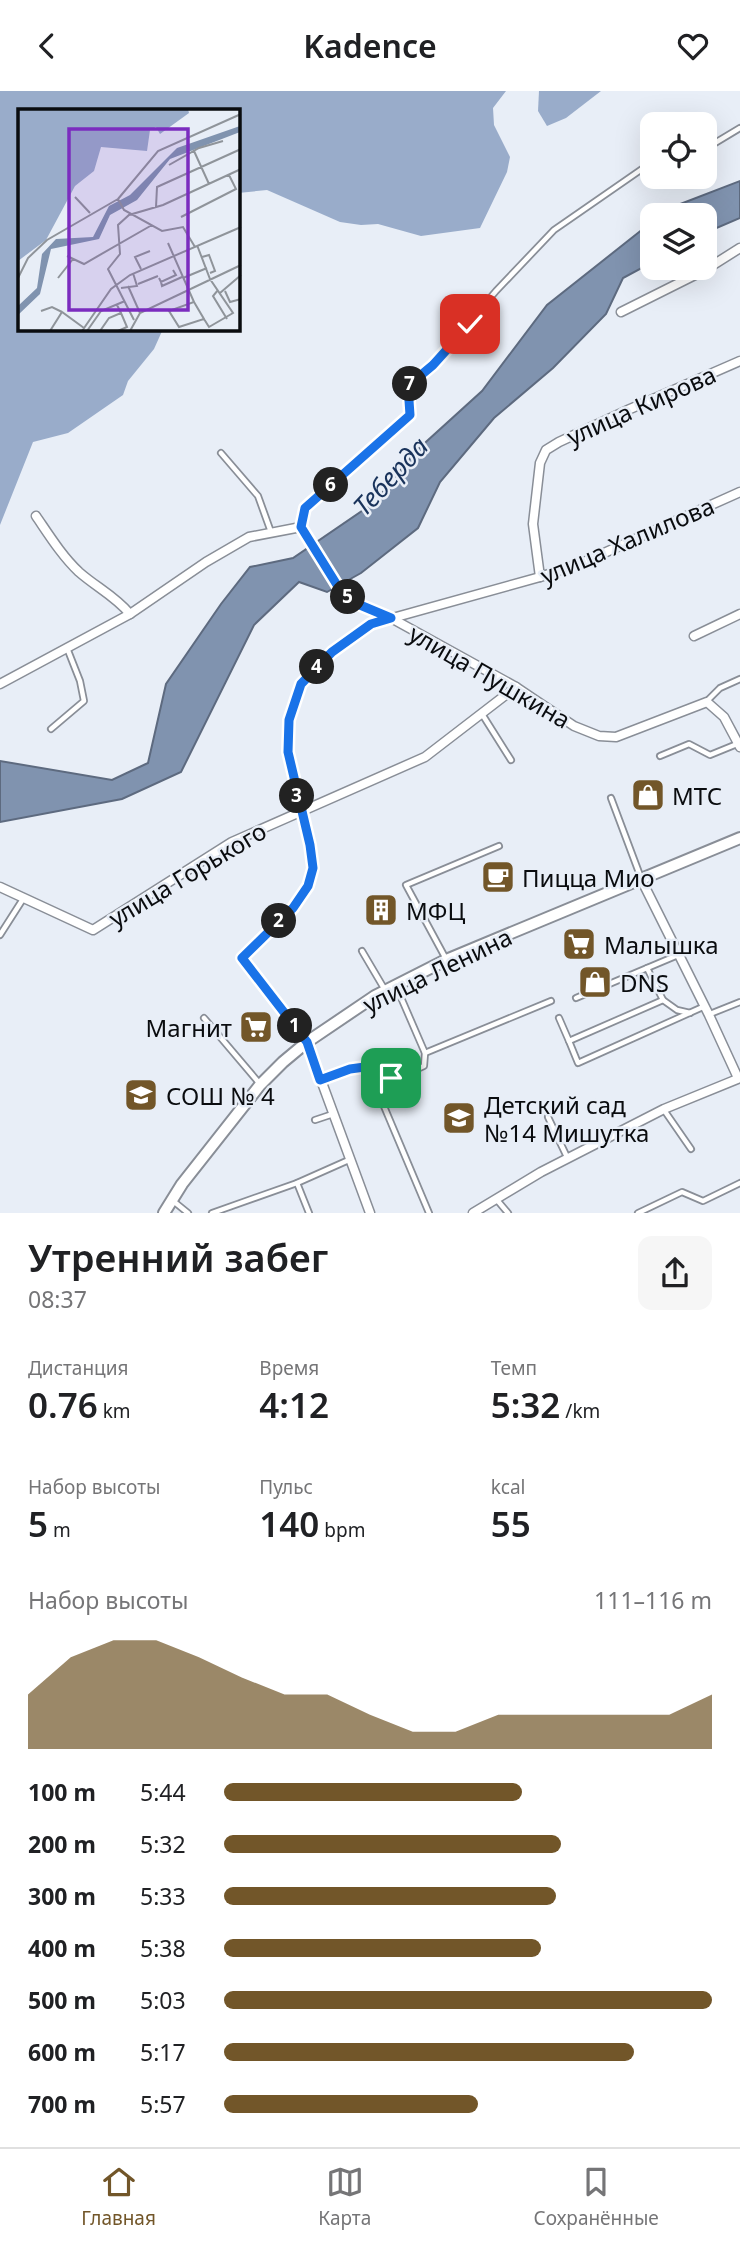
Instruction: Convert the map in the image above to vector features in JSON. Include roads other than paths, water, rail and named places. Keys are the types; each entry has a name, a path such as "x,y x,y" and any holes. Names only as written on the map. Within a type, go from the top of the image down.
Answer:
{"main road":[{"name":"улица Ленина","path":"164,1213 182,1184 260,1085 307,1042 391,988 446,960 740,838"}],"street":[{"path":"621,312 705,270 740,248"},
{"name":"улица Кирова","path":"540,577 533,524 540,463 546,450 630,409 740,361"},
{"name":"улица Халилова","path":"300,810 288,752 289,720 301,684 332,652 371,624 540,577 584,562 740,492"},
{"path":"36,516 66,559 80,573 115,598 130,614"},
{"path":"0,684 130,614 206,562 249,537 301,527"},
{"name":"улица Пушкина","path":"301,527 342,593 516,687 574,726 599,736 617,737 707,702"},
{"path":"694,636 740,614"},
{"name":"улица Горького","path":"0,887 93,930 232,842 425,757 516,687"},
{"path":"707,702 724,717 739,745"},
{"path":"473,1213 567,1158 664,1109 739,1079 641,879"},
{"path":"307,1042 370,1213"}],"lane":[{"path":"717,142 740,128"},
{"path":"301,527 305,508 410,415 408,386 433,365 496,291 554,230 640,170"},
{"path":"221,453 258,496 271,532"},
{"path":"51,729 84,701 80,681 67,648"},
{"path":"707,702 720,688 740,679"},
{"path":"482,713 511,760"},
{"path":"660,756 689,744 710,755 739,745"},
{"path":"611,798 641,879"},
{"path":"300,810 310,845 313,868 308,886 293,908 242,958 307,1042"},
{"path":"446,960 407,885 499,846"},
{"path":"0,935 24,898"},
{"path":"320,1080 367,1066 372,1066 391,1078 424,1066 425,1053 391,988 362,951"},
{"path":"576,998 679,955"},
{"path":"647,968 663,1000 677,1010 690,1013"},
{"path":"569,1041 663,1000"},
{"path":"425,1053 551,1001"},
{"path":"559,1018 578,1063 690,1013 740,1002"},
{"path":"204,1017 260,1085"},
{"path":"367,1066 429,1213"},
{"path":"664,1109 691,1149"},
{"path":"315,1120 334,1113"},
{"path":"548,1117 567,1158"},
{"path":"212,1213 351,1160"},
{"path":"297,1182 309,1213"},
{"path":"638,1213 682,1192 703,1201 740,1183"},
{"path":"172,1200 188,1213"},
{"path":"496,1200 508,1213"}],"place":[{"name":"МТС","path":"648,795"},
{"name":"Пицца Мио","path":"498,877"},
{"name":"МФЦ","path":"381,910"},
{"name":"Малышка","path":"579,944"},
{"name":"DNS","path":"595,982"},
{"name":"Магнит","path":"256,1027"},
{"name":"СОШ № 4","path":"141,1095"},
{"name":"Детский сад №14 Мишутка","path":"459,1118"}],"water label":[{"name":"Теберда","path":"390,476"}]}
